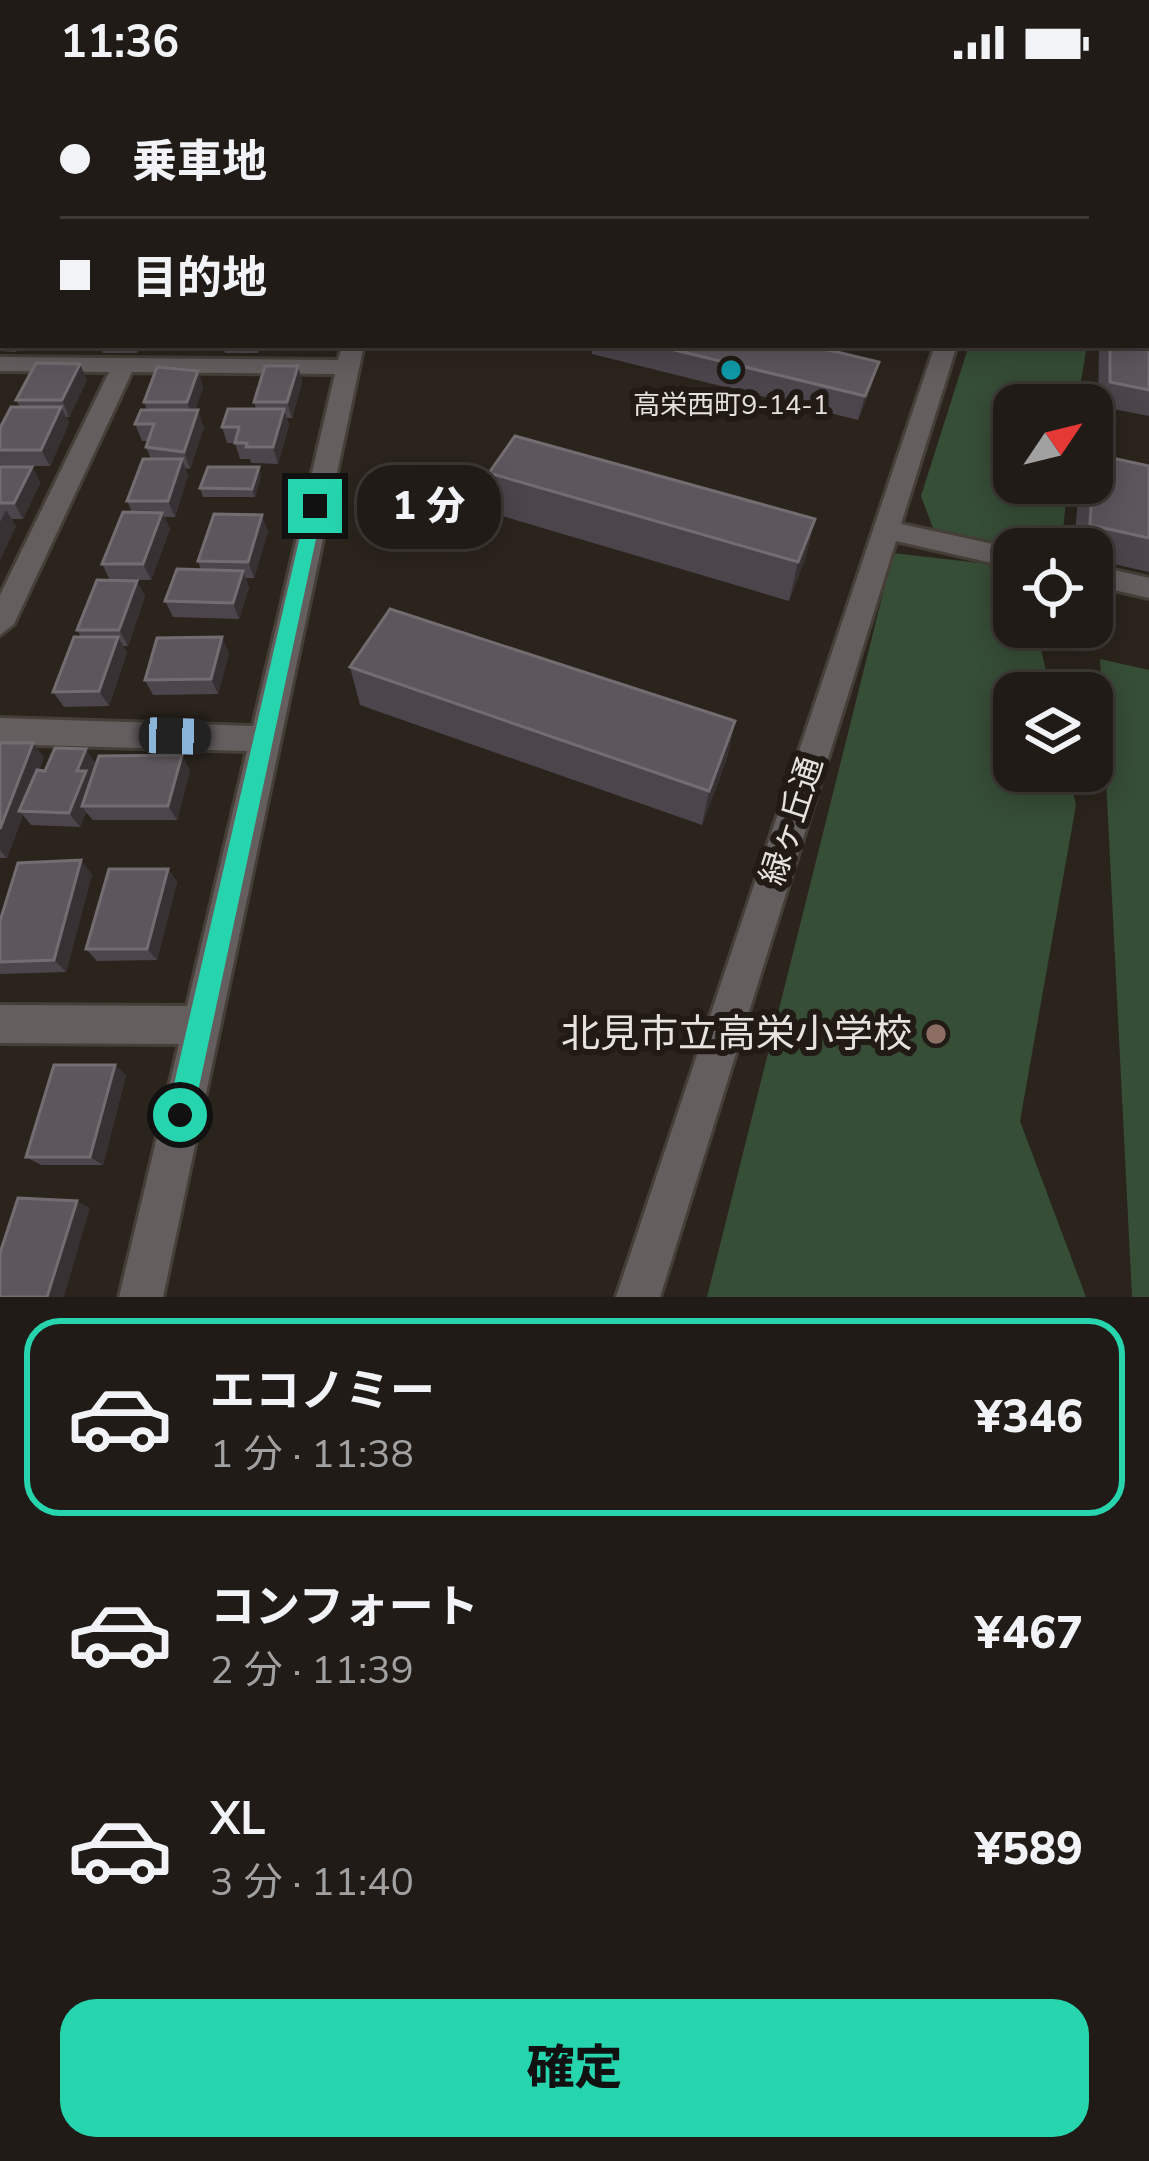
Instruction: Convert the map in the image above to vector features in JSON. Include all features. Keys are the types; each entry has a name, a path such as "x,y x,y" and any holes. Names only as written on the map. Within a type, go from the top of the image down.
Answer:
{"street":[{"name":"緑ヶ丘通","path":"638,1297 945,348"},
{"path":"0,364 123,366 350,356 141,1297"},
{"path":"0,624 123,366"},
{"path":"886,530 993,553"},
{"path":"1113,579 1149,587"},
{"path":"0,731 262,739"},
{"path":"0,1024 199,1025"}],"green space":[{"path":"968,348 1086,348 1080,384 993,384 993,504 1066,504 1063,528 993,528 993,542 933,528 921,496"},
{"path":"893,553 993,565 993,648 1041,648 1046,672 993,672 993,792 1073,792 1076,805 1020,1121 1086,1297 707,1297"},
{"path":"1100,659 1149,670 1149,1297 1132,1297 1107,792 1113,792 1113,672 1101,672"}],"building":[{"path":"666,348 821,348 879,362 865,396"},
{"path":"1110,348 1149,348 1149,390 1110,382"},
{"path":"36,363 80,364 62,400 16,400"},
{"path":"265,366 298,366 287,402 254,402"},
{"path":"157,367 198,371 187,402 144,402"},
{"path":"11,407 61,407 41,450 0,450 0,428"},
{"path":"228,409 284,409 273,447 235,443 239,427 222,427"},
{"path":"141,410 198,410 184,452 146,447 154,424 135,424"},
{"path":"515,436 815,519 798,562 489,473"},
{"path":"1113,458 1149,466 1149,538 1090,525 1091,504 1113,504"},
{"path":"143,459 182,459 168,501 127,501"},
{"path":"0,467 32,467 14,503 0,503"},
{"path":"208,467 259,467 252,489 200,488"},
{"path":"123,512 162,513 143,564 102,564"},
{"path":"214,514 262,515 248,562 198,561"},
{"path":"177,569 243,571 233,603 165,601"},
{"path":"97,580 137,581 119,630 77,630"},
{"path":"390,609 735,721 709,791 350,667"},
{"path":"74,637 118,637 99,691 53,692"},
{"path":"222,637 211,679 145,680 157,638"},
{"path":"0,743 33,743 0,829"},
{"path":"55,748 86,749 77,771 86,771 69,813 19,811 37,770 45,771"},
{"path":"182,755 168,806 82,806 99,756"},
{"path":"81,860 54,960 0,962 0,921 18,863"},
{"path":"109,869 168,869 147,949 86,949"},
{"path":"54,1065 115,1065 90,1157 26,1157"},
{"path":"18,1198 77,1201 47,1297 0,1297 0,1253"}],"place":[{"name":"高栄西町9-14-1","path":"731,370"},
{"name":"北見市立高栄小学校","path":"936,1034"}],"route":[{"path":"180,1115 315,506"}]}
